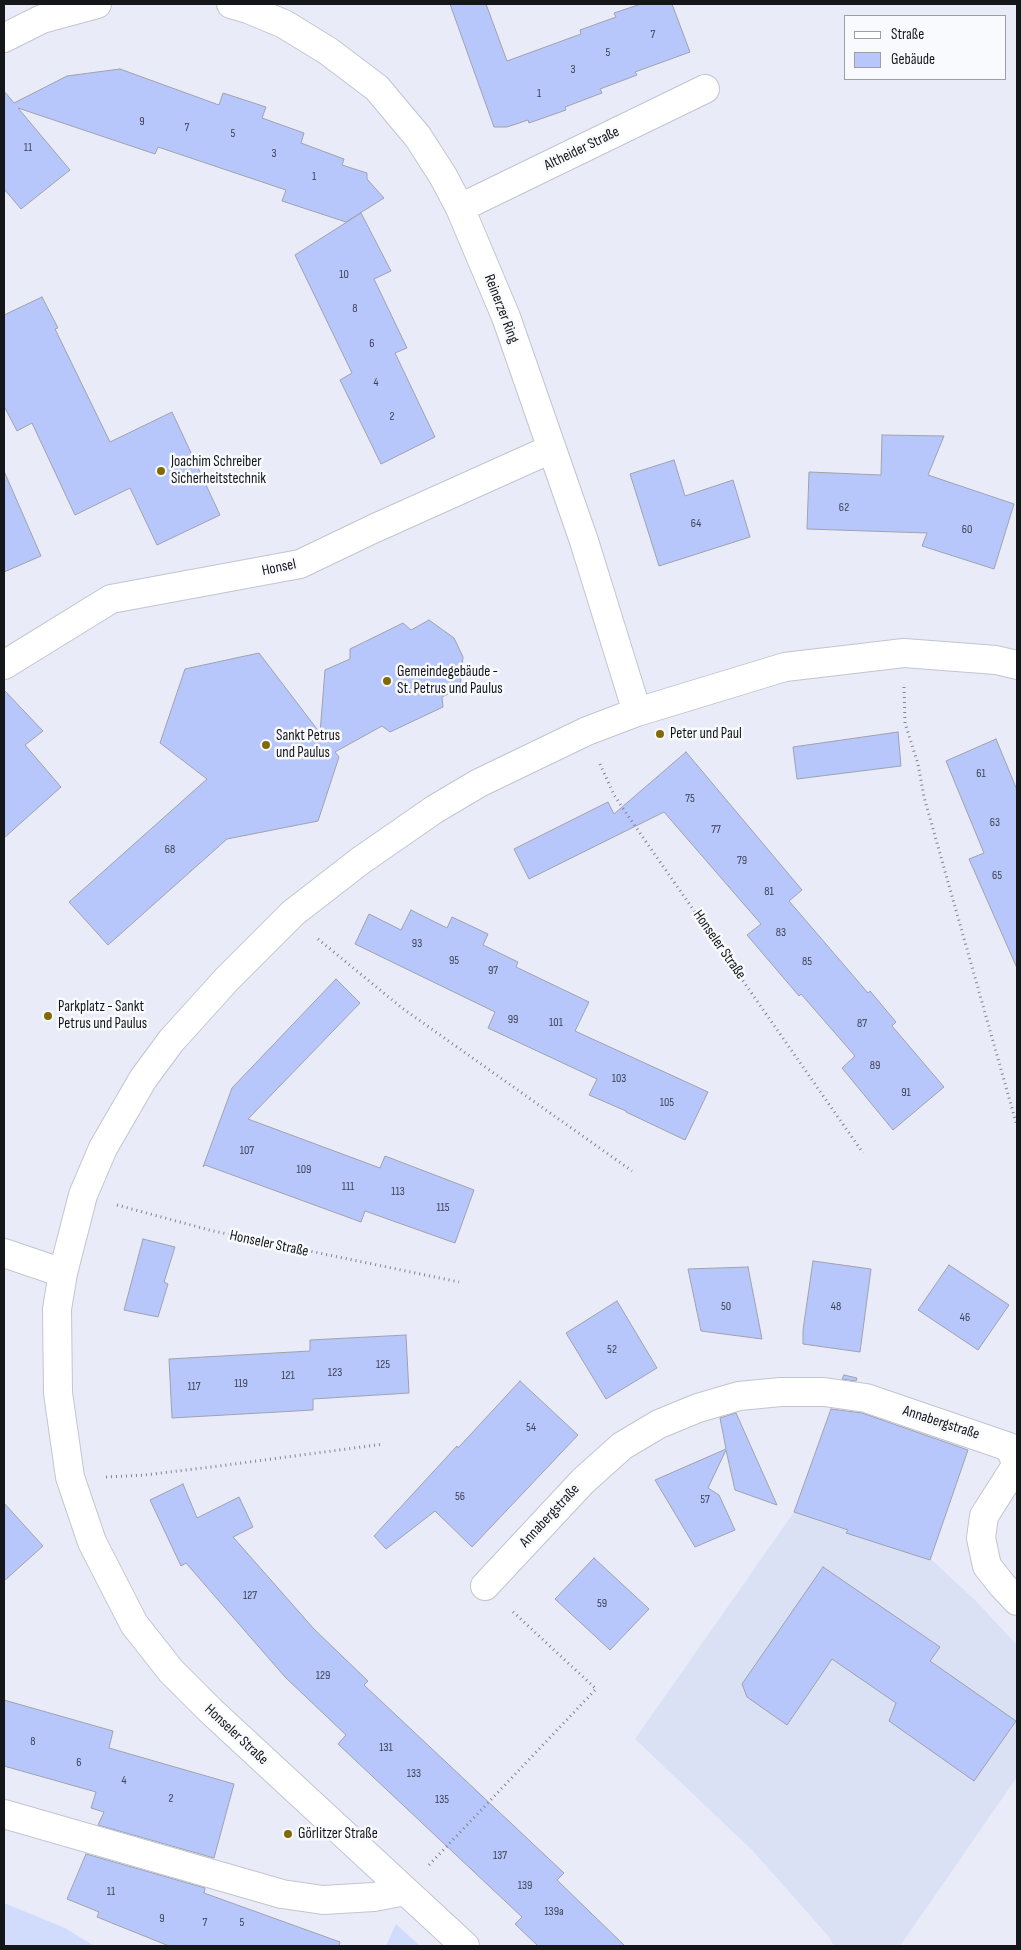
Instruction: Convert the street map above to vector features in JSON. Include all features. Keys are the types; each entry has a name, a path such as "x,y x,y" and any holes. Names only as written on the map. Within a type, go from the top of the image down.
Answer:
{"street":[{"path":"4,38 42,19 97,4"},
{"name":"Reinerzer Ring","path":"243,5 284,24 328,51 377,88 418,137 460,208 506,317 584,541 637,712"},
{"name":"Altheider Straße","path":"460,208 704,89"},
{"name":"Honsel","path":"4,666 111,599 300,564 551,449"},
{"name":"Honseler Straße","path":"465,1946 217,1717 171,1671 134,1624 92,1542 70,1477 58,1393 57,1309 63,1273 83,1195 103,1148 142,1080 171,1042 227,979 294,913 360,861 435,809 479,783 587,731 637,712 784,667 904,653 996,660 1017,665"},
{"path":"4,1253 63,1273"},
{"name":"Annabergstraße","path":"485,1586 583,1481 622,1446 659,1424 698,1408 739,1396 781,1392 824,1392 866,1398 1009,1447 1017,1464 984,1516 981,1538 987,1566 1017,1601"},
{"path":"4,1814 282,1894 323,1900 374,1897 405,1891"}],"path":[{"path":"904,653 905,723 918,764 926,806 1017,1126"},
{"name":"Honseler Straße","path":"587,731 603,772 630,818 863,1153"},
{"path":"294,913 313,934 402,1008 632,1171"},
{"name":"Honseler Straße","path":"83,1195 213,1231 459,1282"},
{"path":"70,1477 145,1475 384,1444"},
{"path":"405,1891 596,1689 485,1586"}],"shaded area":[{"path":"794,1512 932,1560 976,1601 1017,1645 1017,1777 900,1946 834,1946 829,1937 753,1851 635,1739"},
{"path":"4,1903 65,1928 94,1946 4,1945"},
{"path":"396,1924 419,1945 420,1946 386,1946"}],"building":[{"path":"450,4 486,4 507,61 581,34 580,30 616,17 614,13 641,4 672,4 690,52 635,72 637,75 600,89 602,93 565,107 566,110 529,123 528,120 507,127 494,127"},
{"path":"120,69 219,105 223,93 266,107 262,118 304,133 301,143 344,159 342,165 367,173 367,179 384,198 346,222 282,201 286,190 158,147 155,154 18,108 70,170 21,209 4,189 4,91 14,103 67,76"},
{"path":"361,213 391,271 374,279 407,348 395,353 435,437 381,464 340,380 352,373 295,255"},
{"path":"42,297 58,328 55,329 110,442 172,412 220,515 157,545 130,488 75,515 32,423 17,431 4,406 4,315"},
{"path":"882,435 944,436 928,475 1014,504 994,569 922,546 927,533 807,529 809,472 881,475"},
{"path":"674,460 685,496 733,480 750,537 659,566 630,474"},
{"path":"4,471 41,556 4,572"},
{"path":"429,620 454,638 463,657 460,688 442,697 443,707 390,732 382,726 335,752 339,757 318,821 227,839 108,945 69,902 207,779 160,743 185,669 259,653 320,733 325,670 350,659 350,649 403,623 411,630"},
{"path":"4,690 43,731 25,745 61,787 4,838"},
{"path":"898,732 901,766 797,779 793,747"},
{"path":"996,739 1017,790 1017,968 969,859 984,853 946,761"},
{"path":"686,752 802,890 789,901 868,993 870,991 896,1022 892,1026 944,1087 893,1130 842,1068 855,1056 801,994 799,996 747,935 761,924 664,812 529,879 514,849 608,802 614,814"},
{"path":"411,910 447,928 452,917 488,934 483,945 518,962 516,967 589,1002 575,1031 708,1092 685,1140 589,1095 597,1079 488,1028 495,1012 355,944 369,914 401,930"},
{"path":"336,979 360,1003 248,1119 380,1168 385,1156 474,1190 455,1243 365,1211 361,1222 205,1165 203,1167 232,1088"},
{"path":"143,1239 175,1247 164,1282 168,1284 158,1317 124,1310"},
{"path":"813,1261 871,1269 860,1352 803,1344 803,1330"},
{"path":"949,1265 1009,1305 978,1350 918,1310"},
{"path":"748,1267 762,1339 701,1331 688,1269"},
{"path":"617,1301 657,1368 606,1399 566,1333"},
{"path":"406,1335 409,1393 313,1399 313,1410 172,1418 169,1359 310,1351 310,1340"},
{"path":"844,1375 857,1378 856,1381 842,1379"},
{"path":"520,1381 578,1435 472,1547 435,1511 386,1549 374,1536"},
{"path":"831,1409 862,1413 968,1450 930,1560 846,1533 848,1530 794,1512"},
{"path":"736,1413 777,1505 735,1490 726,1450 708,1488 719,1495 735,1530 695,1547 655,1480 726,1449 720,1418"},
{"path":"183,1484 197,1518 239,1497 253,1527 233,1537 314,1629 368,1681 364,1685 564,1873 557,1880 625,1946 538,1946 515,1924 522,1917 338,1744 346,1735 285,1677 186,1563 181,1566 150,1500"},
{"path":"4,1503 43,1546 4,1581"},
{"path":"594,1558 649,1609 610,1650 555,1599"},
{"path":"823,1567 940,1647 930,1661 1016,1721 974,1781 889,1721 896,1703 832,1659 787,1725 747,1697 742,1684"},
{"path":"4,1700 113,1731 109,1748 234,1784 214,1858 98,1825 104,1812 91,1808 96,1792 4,1766"},
{"path":"86,1854 205,1888 204,1893 340,1942 339,1946 169,1946 97,1917 99,1912 67,1899"}],"place":[{"name":"Joachim Schreiber Sicherheitstechnik","path":"161,471"},
{"name":"Gemeindegebäude - St. Petrus und Paulus","path":"387,681"},
{"name":"Peter und Paul","path":"660,734"},
{"name":"Sankt Petrus und Paulus","path":"266,745"},
{"name":"Parkplatz - Sankt Petrus und Paulus","path":"48,1016"},
{"name":"Görlitzer Straße","path":"288,1834"}]}
